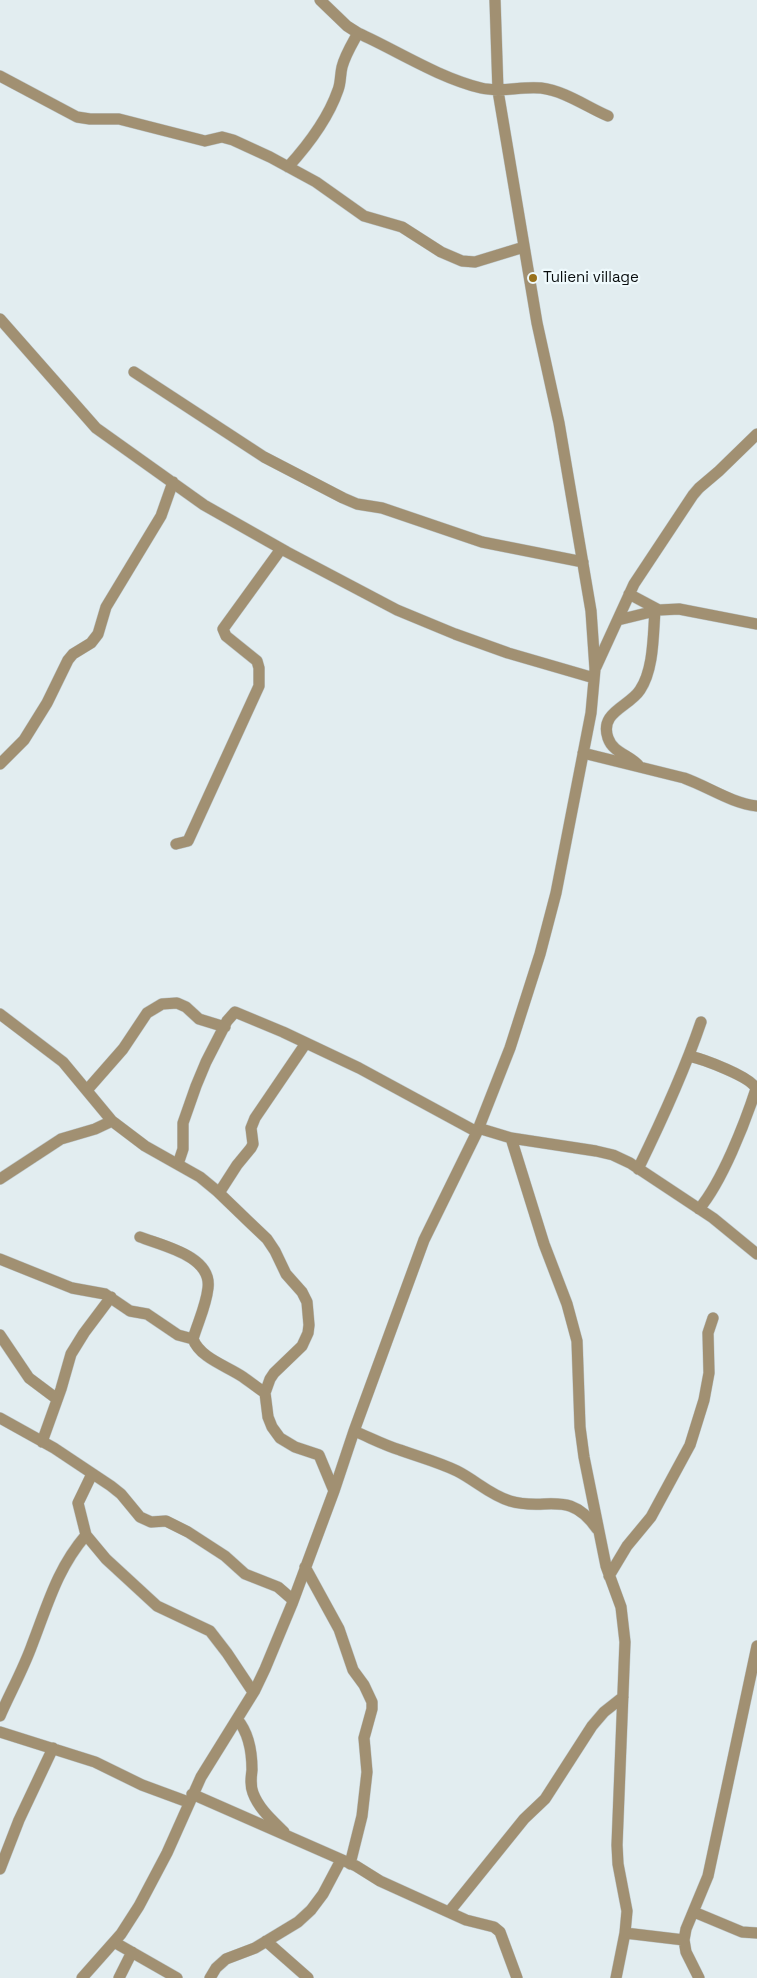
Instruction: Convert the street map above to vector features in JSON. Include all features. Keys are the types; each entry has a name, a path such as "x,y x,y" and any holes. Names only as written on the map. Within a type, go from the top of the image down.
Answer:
{"street":[{"path":"320,0 337,17 358,33 453,79 498,91 529,88 552,90 608,116"},
{"path":"82,1978 114,1942 143,1897 167,1853 190,1798 265,1669 334,1491 425,1236 477,1130 510,1048 540,954 556,893 591,713 595,674 592,611 559,423 540,341 498,91 494,0"},
{"path":"288,167 315,132 334,100 339,88 341,68 358,33"},
{"path":"0,76 77,117 119,119 205,141 222,137 227,138 270,157 316,182 364,216 402,227 441,252 462,261 475,262 524,247"},
{"path":"0,319 96,428 204,505 281,549 397,610 508,653 595,674"},
{"path":"134,372 264,457 343,498 358,504 382,508 482,542 583,562"},
{"path":"595,674 629,594 662,541 699,488 757,434"},
{"path":"0,764 24,740 47,703 68,660 98,634 106,607 161,516 172,482"},
{"path":"176,844 188,841 194,831 214,782 229,754 259,686 260,668 257,661 226,636 223,629 281,549"},
{"path":"629,594 657,610"},
{"path":"618,620 657,610 679,609 757,624"},
{"path":"639,766 635,760 615,750 608,737 607,730 611,715 635,697 646,677 657,610"},
{"path":"583,753 697,782 732,800 757,806"},
{"path":"87,1090 122,1049 147,1013 162,1004 178,1003 186,1007 199,1019 225,1027"},
{"path":"178,1164 183,1149 182,1129 184,1118 206,1062 232,1014 238,1012 359,1068 477,1130 511,1138 596,1151 613,1156 638,1169 713,1218 757,1254"},
{"path":"0,1014 59,1059 112,1120 145,1146 200,1177 220,1193 267,1239 286,1274 302,1292 307,1302 309,1325 306,1340 274,1373 265,1393 268,1417 280,1438 295,1447 319,1455 334,1491"},
{"path":"638,1169 659,1127 690,1056 702,1022"},
{"path":"220,1193 237,1165 252,1148 251,1128 255,1118 306,1043"},
{"path":"690,1056 727,1070 753,1084 756,1089 743,1125 723,1168 698,1209"},
{"path":"0,1178 61,1139 95,1129 112,1120"},
{"path":"511,1138 542,1237 567,1304 577,1341 580,1428 609,1576 621,1607 625,1642 617,1845 618,1864 627,1911 625,1933 616,1978"},
{"path":"140,1237 195,1260 201,1265 207,1273 208,1288 193,1339 197,1347 265,1393"},
{"path":"0,1259 72,1288 96,1291 111,1297 130,1311 148,1314 178,1334 193,1339"},
{"path":"42,1442 71,1354 111,1297"},
{"path":"609,1576 627,1546 651,1517 690,1445 706,1391 709,1373 708,1333 713,1318"},
{"path":"1,1338 29,1378 57,1399"},
{"path":"0,1418 42,1442 121,1494 140,1517 151,1522 166,1521 179,1527 206,1543 245,1574 278,1588 293,1600"},
{"path":"354,1431 452,1469 492,1493 511,1501 534,1504 559,1503 570,1506 588,1516 599,1532"},
{"path":"92,1474 78,1503 86,1534 106,1559 157,1606 210,1630 253,1692"},
{"path":"0,1716 31,1647 55,1582 72,1552 86,1534"},
{"path":"210,1978 216,1968 226,1959 241,1955 289,1929 310,1910 345,1862 362,1816 367,1772 364,1738 372,1702 364,1684 353,1670 339,1630 305,1567"},
{"path":"699,1978 686,1952 684,1940 686,1928 708,1876 757,1646"},
{"path":"449,1912 524,1819 545,1799 592,1726 604,1712 623,1697"},
{"path":"237,1719 243,1728 250,1749 253,1793 262,1810 288,1836"},
{"path":"0,1732 95,1762 141,1784 190,1798 288,1836 466,1920 494,1927 500,1932 517,1978"},
{"path":"0,1869 19,1820 53,1748"},
{"path":"694,1912 742,1932 757,1932"},
{"path":"625,1933 684,1940"},
{"path":"114,1942 177,1978"},
{"path":"266,1942 308,1978"},
{"path":"119,1978 132,1952"}],"place":[{"name":"Tulieni village","path":"533,278"}]}
